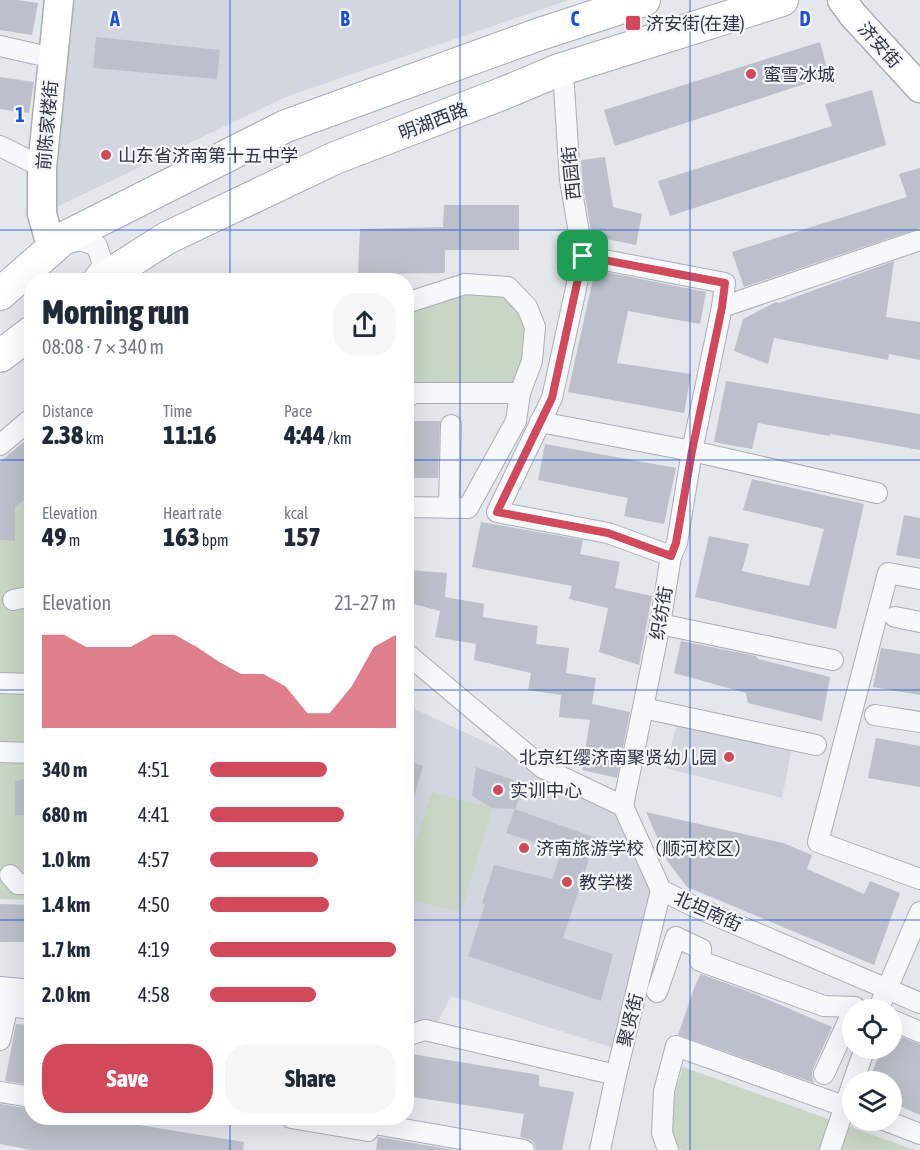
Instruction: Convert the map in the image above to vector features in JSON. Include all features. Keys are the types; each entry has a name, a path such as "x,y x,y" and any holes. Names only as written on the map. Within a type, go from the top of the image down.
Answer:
{"main road":[{"path":"24,273 64,238 286,126 537,35 644,0"},
{"name":"明湖西路","path":"112,273 167,238 335,158 559,70 782,0"},
{"path":"0,294 24,273"},
{"path":"0,357 24,338"}],"street":[{"name":"前陈家楼街","path":"52,249 42,214 42,167 59,0"},
{"name":"济安街","path":"842,0 920,88"},
{"path":"0,46 53,58"},
{"name":"西园街","path":"559,70 564,86 570,180 583,256 552,398 497,512 608,533 671,556"},
{"path":"0,146 42,167"},
{"path":"52,249 80,240 97,246 103,265 97,273"},
{"path":"722,307 920,240"},
{"name":"织纺街","path":"583,256 725,283 676,543 671,556 660,624 622,806"},
{"path":"414,300 465,284 508,287 527,307 535,327 532,361 520,393 516,422 468,508 414,507"},
{"path":"414,393 520,393"},
{"path":"540,422 692,451 877,493"},
{"path":"0,445 24,425"},
{"path":"449,508 451,425"},
{"path":"920,579 888,573 818,842 920,879"},
{"path":"895,617 920,622"},
{"path":"660,624 833,660"},
{"path":"414,660 543,768 622,806"},
{"path":"0,683 24,684"},
{"path":"643,708 816,745"},
{"path":"875,715 920,722"},
{"path":"0,752 24,753"},
{"name":"北坦南街","path":"622,806 661,890 693,906 920,1002"},
{"path":"10,875 18,884 24,884"},
{"name":"聚贤街","path":"600,1150 661,890"},
{"path":"882,999 920,912"},
{"path":"657,992 676,937 702,949 700,961 824,1006 842,1008"},
{"path":"0,987 24,989"},
{"path":"0,1040 4,1005 24,1008"},
{"path":"902,1024 920,1032"},
{"path":"414,1033 424,1030 616,1075"},
{"path":"824,1074 842,1037"},
{"path":"668,1150 662,1133 664,1091 676,1046 842,1105"},
{"path":"0,1092 24,1096"},
{"path":"830,1150 842,1121"},
{"path":"336,1125 524,1150"},
{"path":"902,1127 920,1134"}],"shaded area":[{"name":"山东省济南第十五中学","path":"65,0 569,0 288,96 42,214"},
{"name":"济南旅游学校（顺河校区）","path":"414,709 623,806 661,890 623,1051 451,996 432,1033 414,1025"},
{"name":"北京红缨济南聚贤幼儿园","path":"677,722 792,747 782,798 666,768"}],"green space":[{"path":"508,287 527,307 520,393 414,399 414,302"},
{"path":"24,500 24,778 15,782 15,815 24,816 24,900 0,899 0,540 15,541 15,515 6,515"},
{"path":"432,792 492,808 461,912 414,901 414,847"},
{"path":"683,1067 842,1124 842,1131 862,1131 915,1150 682,1150 675,1145 668,1116"}],"building":[{"path":"0,0 38,3 32,35 0,30"},
{"path":"96,37 220,50 217,79 93,68"},
{"path":"820,42 829,76 615,146 604,110"},
{"path":"0,77 34,82 29,113 0,109"},
{"path":"872,90 886,145 670,216 658,181 832,126 825,104"},
{"path":"605,157 613,207 642,214 636,245 592,236 581,160"},
{"path":"920,168 920,228 744,287 732,252 907,197 899,174"},
{"path":"444,205 519,205 519,250 445,250 445,273 358,273 360,229 443,227"},
{"path":"894,261 886,317 920,322 920,360 889,354 888,360 774,338 768,364 734,351 743,319 776,302 779,303"},
{"path":"595,270 706,292 700,324 628,311 617,363 691,374 684,413 568,392"},
{"path":"726,381 920,414 920,450 758,423 752,449 714,442"},
{"path":"414,421 440,421 438,478 414,478"},
{"path":"24,442 24,500 15,507 15,541 0,540 0,462"},
{"path":"545,444 676,468 664,524 624,516 628,498 538,480"},
{"path":"752,479 864,504 836,629 695,597 709,536 749,544 742,571 809,586 824,529 743,510"},
{"path":"904,515 920,518 920,559 896,555"},
{"path":"481,522 583,540 580,554 620,562 615,588 652,596 639,665 599,652 608,608 569,599 572,586 472,567"},
{"path":"414,570 447,573 445,597 484,604 483,617 538,626 536,644 569,648 566,673 596,678 592,704 630,712 617,778 582,770 590,720 559,717 561,695 528,690 531,673 474,660 476,644 435,637 440,611 414,604"},
{"path":"681,641 756,656 758,659 830,677 822,721 748,703 746,693 674,673"},
{"path":"881,648 920,654 920,695 873,687"},
{"path":"876,738 920,746 920,787 868,778"},
{"path":"414,763 423,766 414,796"},
{"name":"实训中心","path":"476,767 525,784 515,809 492,808 472,796"},
{"path":"24,778 24,816 15,815 15,782"},
{"name":"教学楼","path":"515,809 596,838 563,938 613,954 601,1001 468,956 485,904 482,903 494,865 552,879 562,851 506,833"},
{"path":"646,812 783,843 812,855 807,869 864,894 870,881 900,893 874,965 687,887 668,862"},
{"path":"0,904 24,905 24,942 0,942"},
{"path":"701,974 832,1027 813,1069 814,1083 678,1035"},
{"path":"16,1024 24,1024 24,1084 5,1081"},
{"path":"902,1037 920,1044 920,1115 902,1107 902,1071 873,1071 877,1059 902,1059"},
{"path":"414,1054 539,1075 539,1086 574,1092 562,1150 536,1150 531,1140 520,1137 524,1114 414,1097"},
{"path":"0,1104 24,1108 24,1125 138,1125 244,1142 243,1150 31,1150 0,1144"},
{"path":"378,1137 454,1150 376,1150"}],"place":[{"name":"济安街(在建)","path":"633,23"},
{"name":"蜜雪冰城","path":"751,74"},
{"name":"山东省济南第十五中学","path":"106,155"},
{"name":"北京红缨济南聚贤幼儿园","path":"729,757"},
{"name":"实训中心","path":"498,790"},
{"name":"济南旅游学校（顺河校区）","path":"524,848"},
{"name":"教学楼","path":"567,882"}],"route":[{"path":"583,256 725,283 676,543 671,556 608,533 497,512 552,398 583,256"}]}
